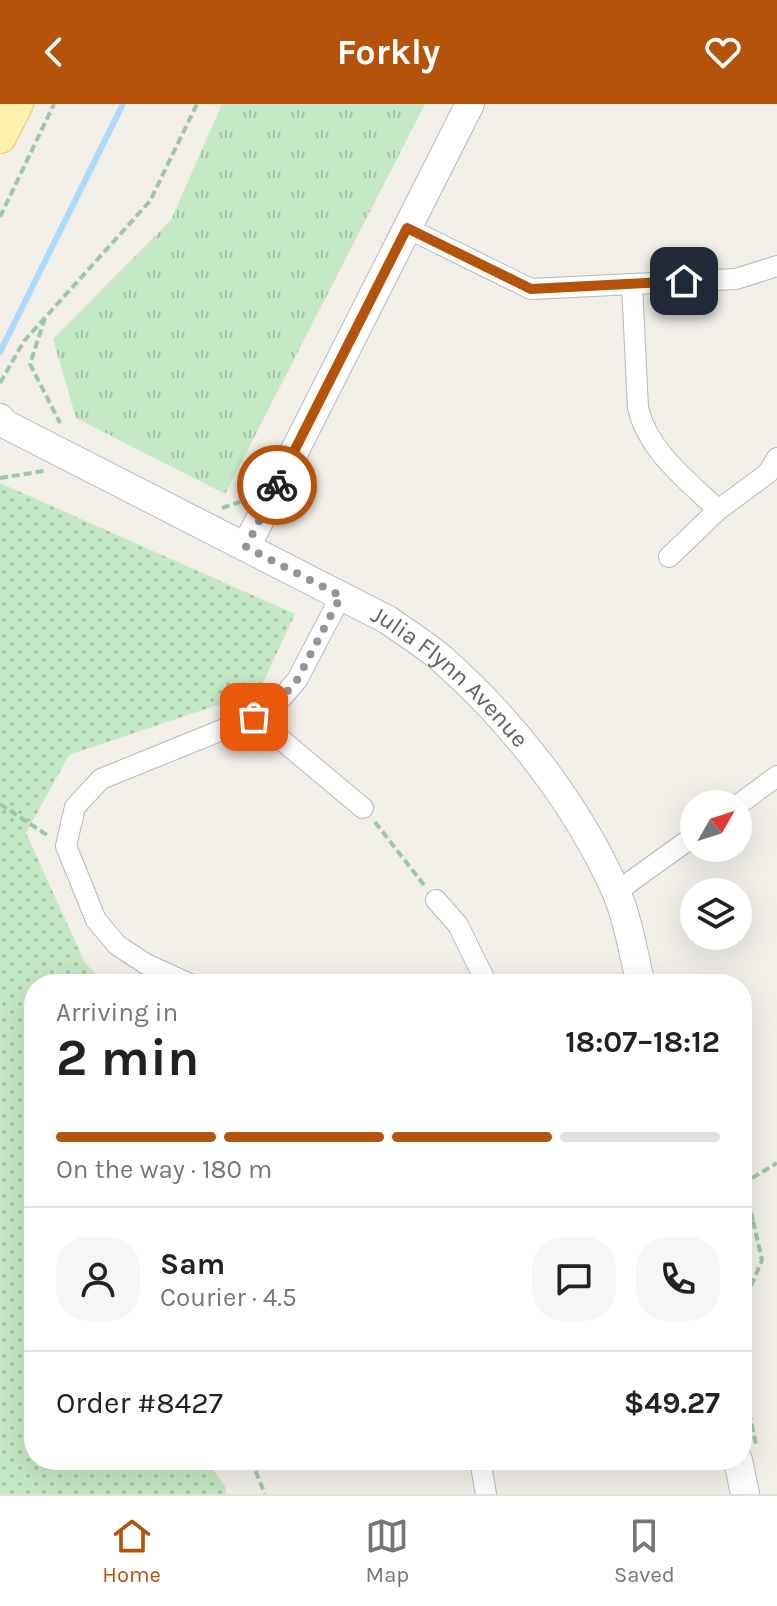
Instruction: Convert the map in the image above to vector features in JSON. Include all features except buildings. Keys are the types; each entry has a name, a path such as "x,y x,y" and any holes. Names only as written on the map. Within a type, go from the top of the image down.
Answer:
{"main road":[{"path":"0,137 17,104"}],"street":[{"path":"246,547 470,104"},
{"path":"407,228 531,289 736,279 777,266"},
{"path":"632,284 638,408 642,426 652,445 718,510"},
{"name":"Julia Flynn Avenue","path":"1,421 388,620 431,651 489,706 532,756 580,823 616,892 638,974"},
{"path":"669,557 718,510 768,473 777,458"},
{"path":"168,974 117,945 96,920 66,846 75,807 101,779 254,717 279,701 297,680 341,596"},
{"path":"254,717 363,808"},
{"path":"752,795 777,776"},
{"path":"616,892 680,846"},
{"path":"436,900 458,925 482,974"},
{"path":"482,1470 486,1494"},
{"path":"745,1494 746,1470"}],"path":[{"path":"0,217 54,104"},
{"path":"0,383 24,341 150,201 197,104"},
{"path":"0,478 43,473 64,431 30,364 46,316"},
{"path":"0,804 66,846"},
{"path":"363,808 436,900"},
{"path":"614,974 615,970"},
{"path":"752,1177 777,1163"},
{"path":"752,1217 762,1260 752,1284"},
{"path":"255,1470 265,1494"}],"green space":[{"path":"222,104 425,104 225,494 76,418 53,339 171,220"},
{"path":"0,483 295,614 259,691 69,755 26,833 85,963 96,974 24,974 24,1470 213,1470 225,1486 226,1494 0,1494"}],"waterway":[{"path":"0,352 123,104"}],"way so far":[{"path":"254,717 279,701 297,680 341,596 246,547 277,485"}],"route":[{"path":"277,485 407,228 531,289 684,281"}]}
